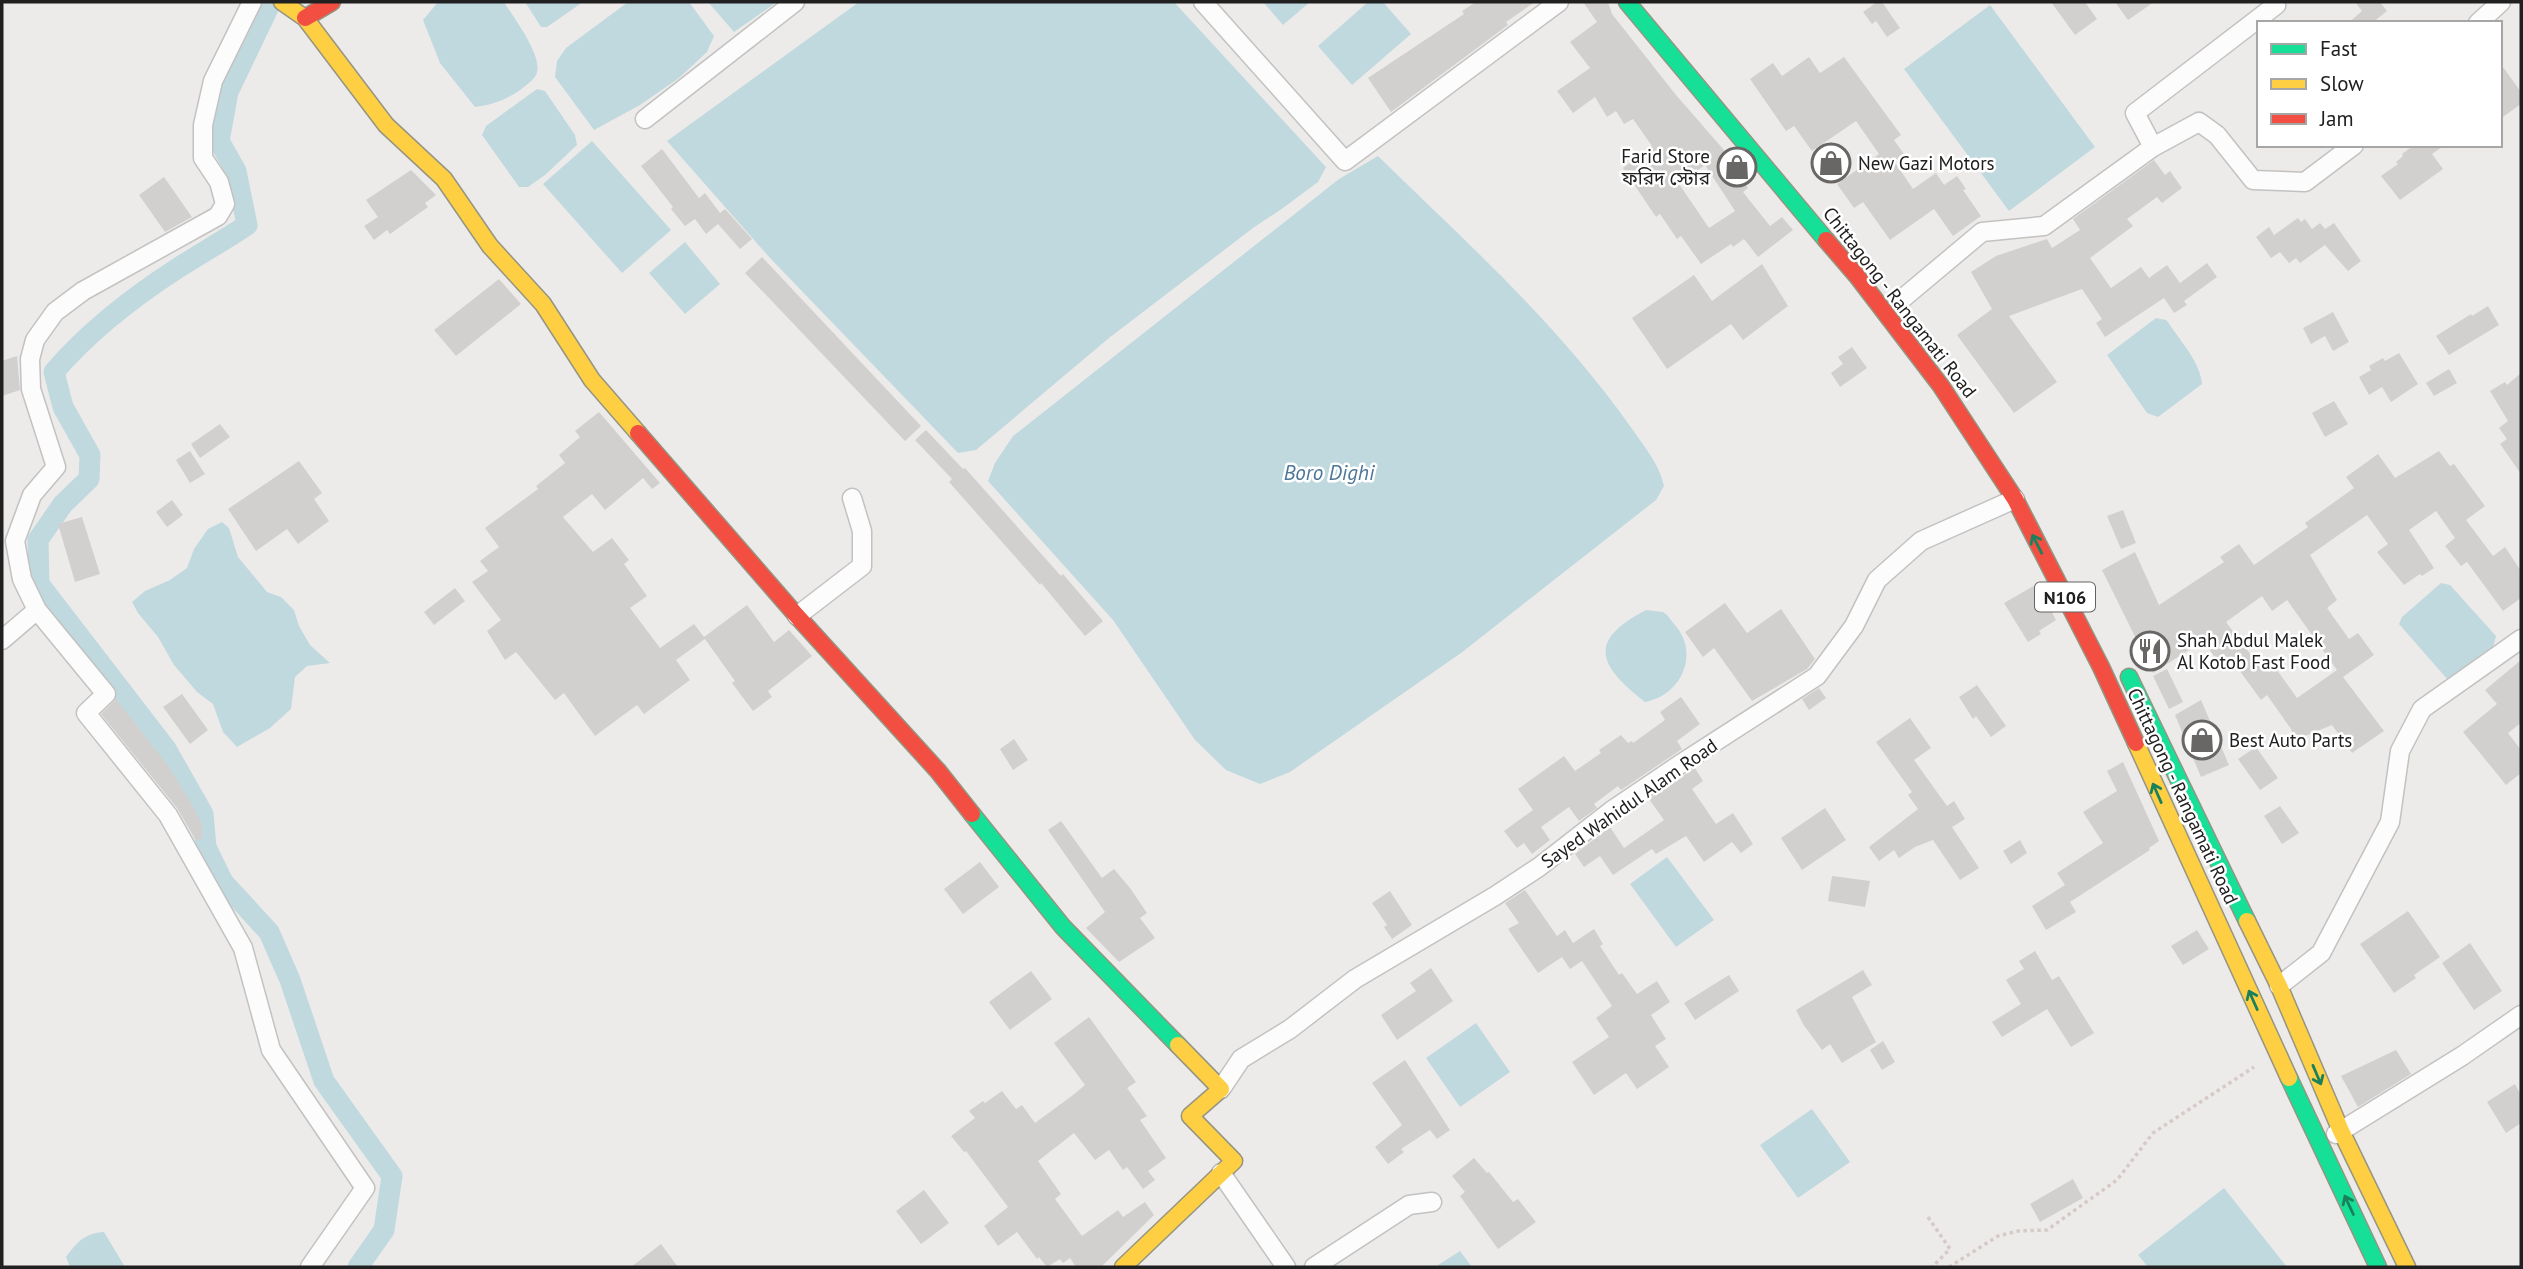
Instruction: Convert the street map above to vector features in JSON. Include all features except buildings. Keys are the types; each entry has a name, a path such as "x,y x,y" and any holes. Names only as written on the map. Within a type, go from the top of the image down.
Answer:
{"main road":[{"path":"282,2 305,18 386,125 444,179 490,246 543,304 592,380 797,616 939,772 1063,927 1221,1089 1190,1116 1234,1161 1123,1267"},
{"path":"305,18 332,2"},
{"name":"Chittagong - Rangamati Road","path":"1627,2 1857,276 1941,386 2015,499 2101,667 2378,1267"},
{"name":"Chittagong - Rangamati Road","path":"2122,663 2279,986 2341,1131 2407,1267"}],"street":[{"path":"252,2 213,81 202,125 203,158 219,182 225,204 218,216 83,290 55,312 34,340 30,359 32,390 56,467 32,495 15,541 22,579 37,610 106,694 86,713 167,815 243,948 271,1050 365,1188 310,1267"},
{"path":"645,119 795,2"},
{"path":"1203,2 1345,161 1559,2"},
{"path":"2153,147 2135,113 2276,5 2275,2"},
{"path":"2480,21 2501,2"},
{"path":"1902,299 1982,232 2045,226 2153,147 2199,122 2217,135 2253,180 2305,182 2351,147"},
{"path":"797,616 862,566 862,531 852,498"},
{"name":"Sayed Wahidul Alam Road","path":"1221,1089 1241,1059 1290,1029 1355,979 1495,896 1539,867 1611,811 1817,676 1854,626 1877,580 1921,541 2015,499"},
{"path":"2,640 37,610"},
{"path":"2279,986 2321,953 2390,822 2400,751 2422,709 2521,639"},
{"path":"2320,1144 2462,1056 2521,1015"},
{"path":"1222,1173 1286,1267"},
{"path":"1314,1267 1409,1205 1432,1202"}],"path":[{"path":"1949,1267 1998,1236 2018,1231 2047,1230 2118,1180 2153,1133 2277,1053"},
{"path":"1928,1217 1950,1249 1932,1267"}],"water":[{"path":"438,2 504,2 532,48 538,68 535,77 509,97 475,107 440,63 423,20"},
{"path":"525,2 583,2 547,27 541,27"},
{"path":"628,2 689,2 714,36 707,52 679,78 640,105 594,130 555,77 557,61 566,48"},
{"path":"708,2 777,2 734,32"},
{"path":"859,2 1174,2 1326,167 1318,182 1109,338 976,450 958,453 770,258 667,141"},
{"path":"1263,2 1310,2 1283,25"},
{"path":"1368,2 1383,2 1411,34 1352,85 1318,46"},
{"path":"1990,5 2095,147 2009,211 1904,69"},
{"path":"537,89 545,91 575,135 577,145 545,175 528,187 519,187 482,135 486,126"},
{"path":"592,141 671,230 622,273 543,184"},
{"name":"Boro Dighi","path":"1378,156 1510,285 1573,353 1645,447 1664,486 1656,500 1461,653 1290,772 1260,784 1226,770 1195,740 1113,620 988,481 995,463 1013,436 1339,179"},
{"path":"685,242 720,284 685,314 649,273"},
{"path":"2156,318 2166,320 2184,344 2198,367 2202,384 2158,417 2147,413 2107,355"},
{"path":"222,522 229,528 238,557 267,592 281,597 294,610 299,626 310,645 330,663 307,666 295,677 291,709 270,728 237,747 223,732 213,704 197,692 174,665 158,637 132,602 145,591 170,580 187,568 194,549 208,529"},
{"path":"2441,583 2450,585 2496,636 2493,648 2454,681 2448,680 2399,624 2402,617"},
{"path":"1646,610 1663,612 1669,617 1682,635 1686,660 1683,672 1669,691 1645,702 1617,677 1606,654 1607,643 1614,632"},
{"path":"1667,857 1714,920 1676,947 1630,884"},
{"path":"1476,1023 1510,1072 1460,1107 1426,1058"},
{"path":"1812,1109 1850,1162 1798,1198 1760,1145"},
{"path":"2224,1188 2287,1267 2148,1267 2138,1255"},
{"path":"104,1232 125,1267 70,1267 66,1257 78,1243 87,1236"},
{"path":"1460,1251 1472,1267 1435,1267"}],"waterway":[{"path":"271,2 228,92 219,141 236,171 247,225 128,303 97,329 54,372 63,407 90,455 89,479 63,504 38,540 39,584 166,749 203,814 206,847 223,882 269,932 290,980 324,1081 392,1176 384,1230 358,1267"}],"traffic: fast":[{"path":"1627,2 1826,240"},
{"path":"2129,677 2247,921"},
{"path":"972,814 1063,927 1178,1045"},
{"path":"2289,1078 2378,1267"}],"traffic: slow":[{"path":"282,2 305,18 386,125 444,179 490,246 543,304 592,380 638,433"},
{"path":"2136,743 2289,1078"},
{"path":"2247,921 2279,986 2341,1131 2407,1267"},
{"path":"1123,1267 1234,1161 1190,1116 1221,1089 1178,1045"}],"traffic: jam":[{"path":"305,18 332,2"},
{"path":"1826,240 1941,386 2015,499 2101,667 2136,743"},
{"path":"638,433 797,616 938,771 972,814"}],"place":[{"name":"New Gazi Motors","path":"1831,163"},
{"name":"Farid Store ফরিদ স্টোর","path":"1737,167"},
{"name":"Shah Abdul Malek Al Kotob Fast Food","path":"2150,651"},
{"name":"Best Auto Parts","path":"2202,740"}]}
